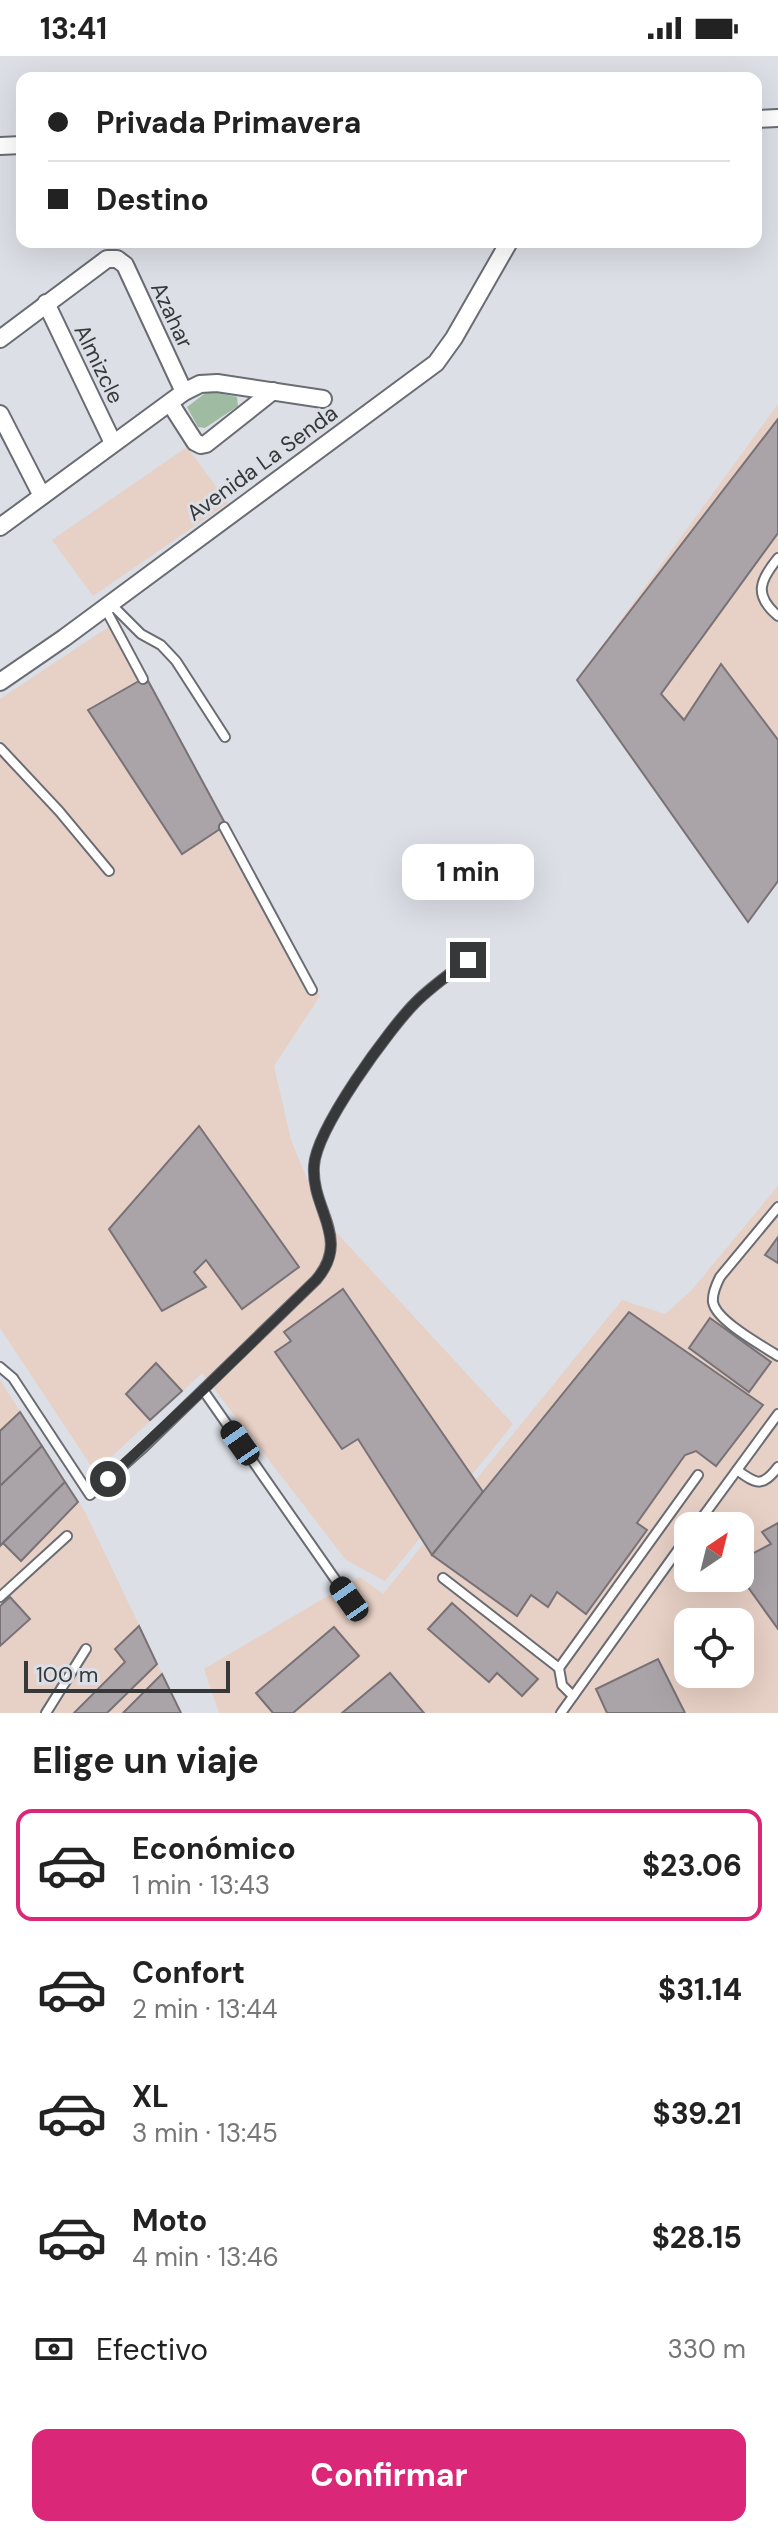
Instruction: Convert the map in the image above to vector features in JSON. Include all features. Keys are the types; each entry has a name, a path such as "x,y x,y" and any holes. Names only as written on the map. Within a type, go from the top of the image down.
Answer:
{"street":[{"name":"Avenida La Senda","path":"0,682 436,363 454,338 506,248"},
{"name":"Azahar","path":"46,303 107,259 117,259 125,265 184,392"},
{"path":"0,339 46,303"},
{"name":"Almizcle","path":"46,303 113,443"},
{"path":"0,527 184,392 200,384 217,383 323,399"},
{"path":"170,403 195,442 201,445 273,391"},
{"path":"0,414 42,496"}],"lane":[{"path":"778,558 761,585 762,598 778,616"},
{"path":"108,605 143,679"},
{"path":"108,605 141,634 161,645 176,661 225,737"},
{"path":"0,748 109,871"},
{"path":"224,827 312,990"},
{"path":"0,1367 13,1378 90,1495 203,1390 328,1265 333,1244 313,1167 319,1142 359,1076 398,1022 418,1000 468,960"},
{"path":"778,1207 720,1277 713,1303 724,1319 778,1356"},
{"path":"203,1390 349,1599"},
{"path":"706,1512 778,1414"},
{"path":"737,1470 755,1482 764,1482 778,1467"},
{"path":"559,1668 698,1475"},
{"path":"0,1597 67,1536"},
{"path":"561,1713 674,1555"},
{"path":"443,1578 559,1668 562,1685 573,1696"},
{"path":"46,1713 86,1649"}],"shaded area":[{"path":"778,404 778,881 641,770 577,680"},
{"path":"187,447 228,503 93,596 52,540"},
{"path":"116,622 320,996 274,1066 291,1140 323,1218 513,1424 385,1581 346,1560 202,1373 95,1472 0,1328 0,699"},
{"path":"778,1186 778,1713 219,1713 204,1669 360,1577 383,1594 622,1300 665,1314 691,1291"},
{"path":"0,1380 85,1512 181,1713 0,1713"}],"green space":[{"path":"208,391 237,397 238,406 205,428 198,427 187,407"}],"building":[{"path":"778,419 778,533 661,694 684,720 721,664 778,740 778,881 748,922 577,680"},
{"path":"146,677 226,825 182,854 88,710"},
{"path":"199,1126 299,1267 242,1309 206,1260 194,1272 206,1287 162,1311 109,1229"},
{"path":"778,1237 778,1263 765,1255"},
{"path":"343,1289 483,1492 432,1555 358,1439 342,1449 275,1352 291,1341 284,1332"},
{"path":"629,1312 763,1405 716,1466 696,1451 685,1455 637,1523 647,1530 586,1614 557,1592 548,1607 531,1595 517,1616 432,1555"},
{"path":"710,1318 771,1362 749,1392 689,1348"},
{"path":"156,1363 182,1391 150,1420 126,1394"},
{"path":"20,1412 42,1446 0,1487 0,1431"},
{"path":"42,1446 65,1482 0,1546 0,1486"},
{"path":"65,1482 78,1502 21,1561 3,1543"},
{"path":"778,1523 778,1629 751,1592 754,1592 754,1553 771,1544 762,1532"},
{"path":"10,1597 30,1619 0,1646 0,1606"},
{"path":"452,1603 538,1679 522,1696 497,1673 489,1682 428,1629"},
{"path":"139,1626 157,1664 107,1713 74,1713 125,1662 115,1649"},
{"path":"334,1627 359,1656 293,1713 273,1713 256,1693"},
{"path":"658,1659 685,1713 607,1713 596,1689"},
{"path":"390,1673 424,1713 342,1713"},
{"path":"162,1674 181,1713 123,1713"}],"route":[{"path":"108,1479 203,1390 328,1265 333,1244 313,1167 319,1142 359,1076 405,1013 468,960"}]}
